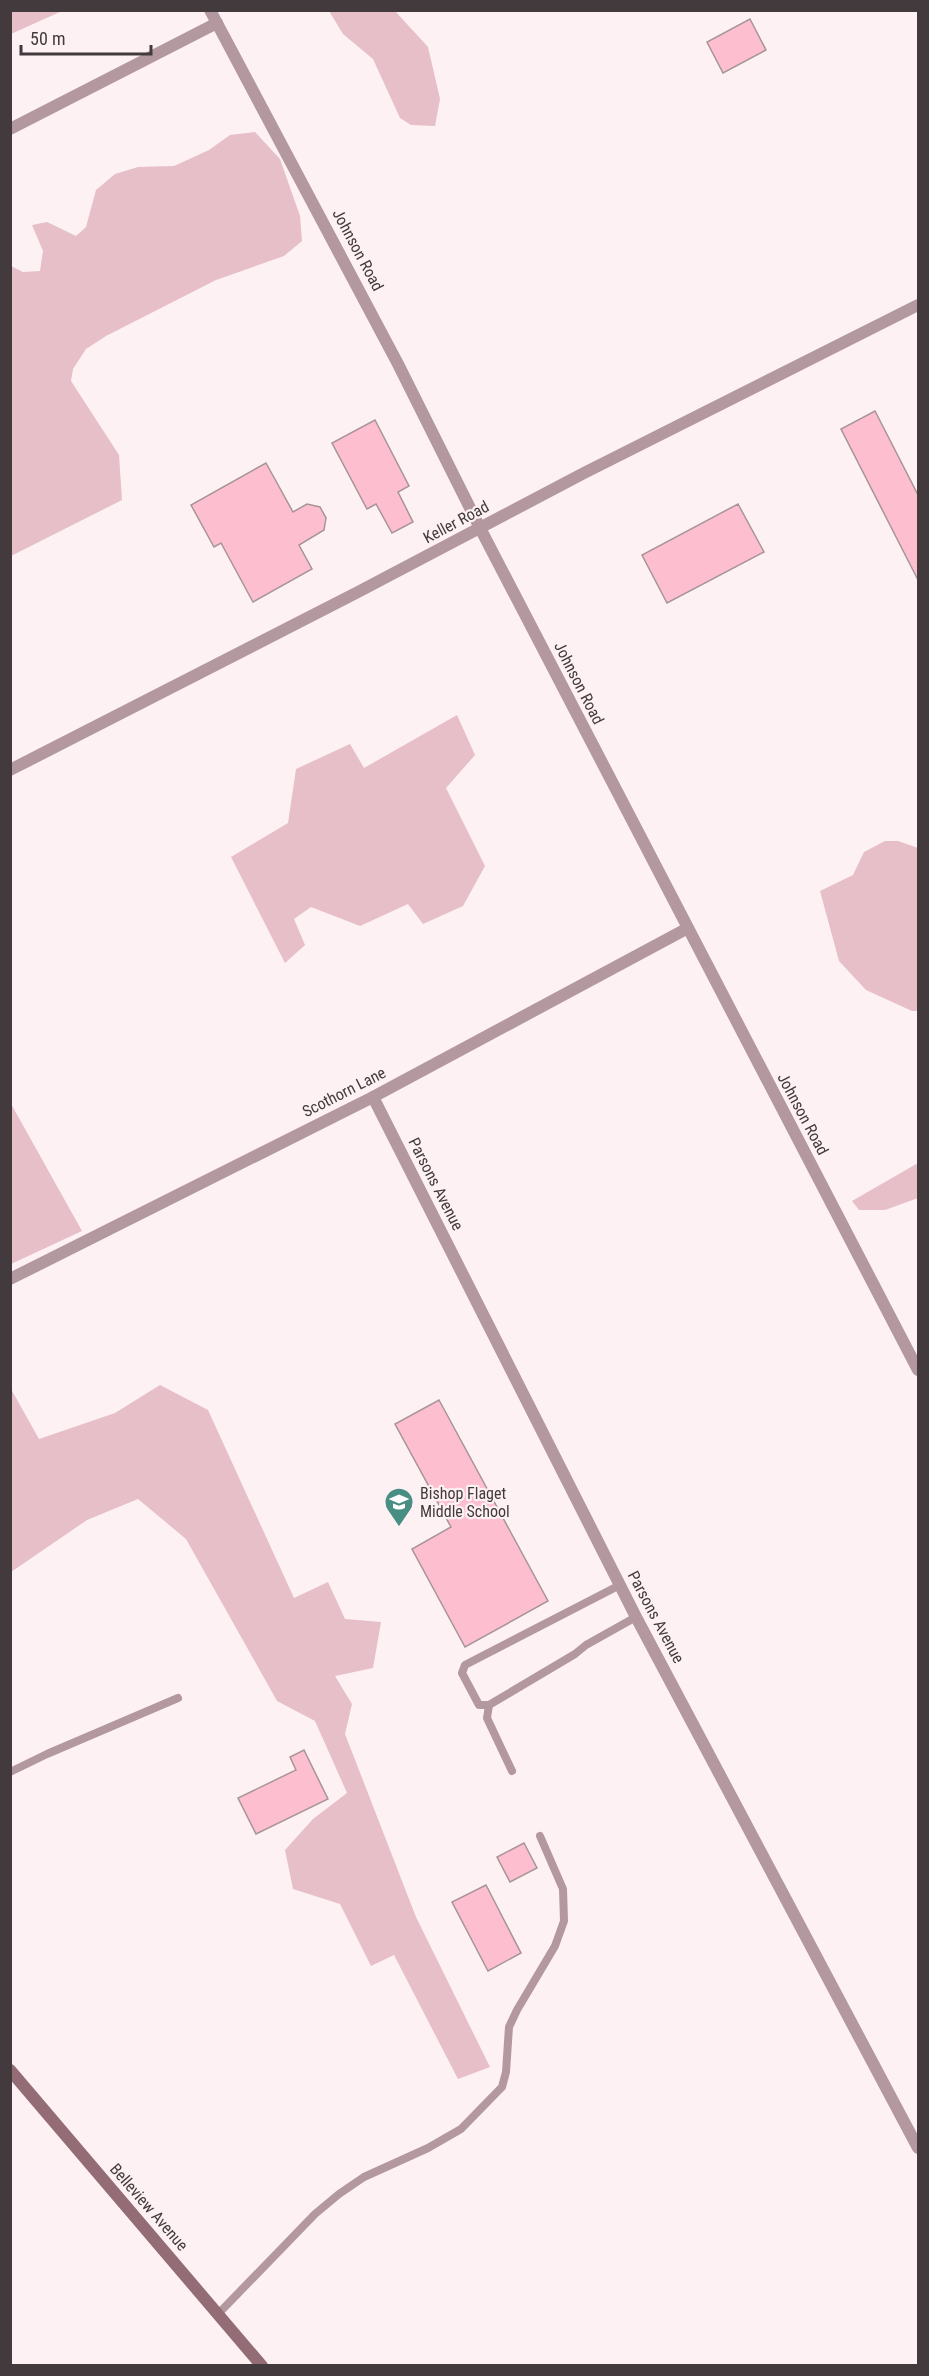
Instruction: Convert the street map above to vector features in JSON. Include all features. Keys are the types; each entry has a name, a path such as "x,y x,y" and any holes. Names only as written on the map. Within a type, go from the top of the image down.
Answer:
{"street":[{"name":"Johnson Road","path":"210,10 378,324 480,528 918,1370"},
{"path":"10,129 217,23"},
{"name":"Keller Road","path":"10,770 605,463 918,305"},
{"name":"Scothorn Lane","path":"10,1279 373,1097 688,928"},
{"name":"Parsons Avenue","path":"373,1097 636,1617 918,2148"},
{"name":"Belleview Avenue","path":"10,2070 262,2366"}],"lane":[{"path":"620,1585 465,1665 462,1674 479,1705 489,1705 636,1617"},
{"path":"10,1772 46,1754 178,1698"},
{"path":"489,1705 488,1718 512,1771"},
{"path":"219,2313 315,2214 339,2194 364,2177 428,2148 461,2129 502,2087 506,2073 509,2027 555,1946 564,1921 563,1889 540,1836"}],"shaded area":[{"path":"11,10 62,10 62,11 11,34"},
{"path":"329,11 395,11 428,47 440,99 435,126 411,125 400,118 373,59 343,34"},
{"path":"255,132 280,159 300,216 302,241 284,256 216,280 106,336 86,349 73,369 71,381 119,455 122,500 11,556 11,266 23,272 40,271 43,251 32,225 47,222 76,236 86,227 96,190 115,174 138,167 174,166 209,150 230,135"},
{"path":"457,715 475,755 446,788 485,866 463,906 423,924 408,904 360,926 311,907 294,919 305,945 285,963 231,857 288,823 296,769 350,744 364,768"},
{"path":"885,841 898,841 918,848 918,1011 912,1011 866,990 839,961 820,891 853,875 864,852"},
{"path":"10,1102 82,1231 11,1264 10,1264"},
{"path":"918,1163 918,1198 885,1210 859,1210 852,1201"},
{"path":"160,1385 208,1410 294,1598 328,1582 345,1619 381,1622 373,1668 335,1676 352,1704 345,1734 416,1917 490,2067 458,2079 394,1955 371,1966 340,1904 293,1889 285,1850 313,1819 347,1793 315,1721 277,1701 186,1539 138,1499 87,1520 11,1572 11,1389 39,1439 115,1413"}],"building":[{"path":"750,19 766,50 723,73 707,42"},
{"path":"875,411 918,495 918,580 841,429"},
{"path":"375,420 409,486 398,492 413,522 392,533 376,504 367,509 332,443"},
{"path":"266,463 293,512 307,504 320,507 326,518 324,530 299,545 312,569 253,602 221,543 214,547 191,505"},
{"path":"738,504 764,552 667,603 642,555"},
{"path":"439,1400 548,1601 465,1647 412,1549 451,1527 395,1424"},
{"path":"304,1750 328,1799 256,1834 238,1798 296,1770 290,1757"},
{"path":"524,1843 537,1868 510,1882 497,1857"},
{"path":"486,1885 521,1953 488,1971 452,1902"}],"place":[{"name":"Bishop Flaget Middle School","path":"399,1528"}]}
